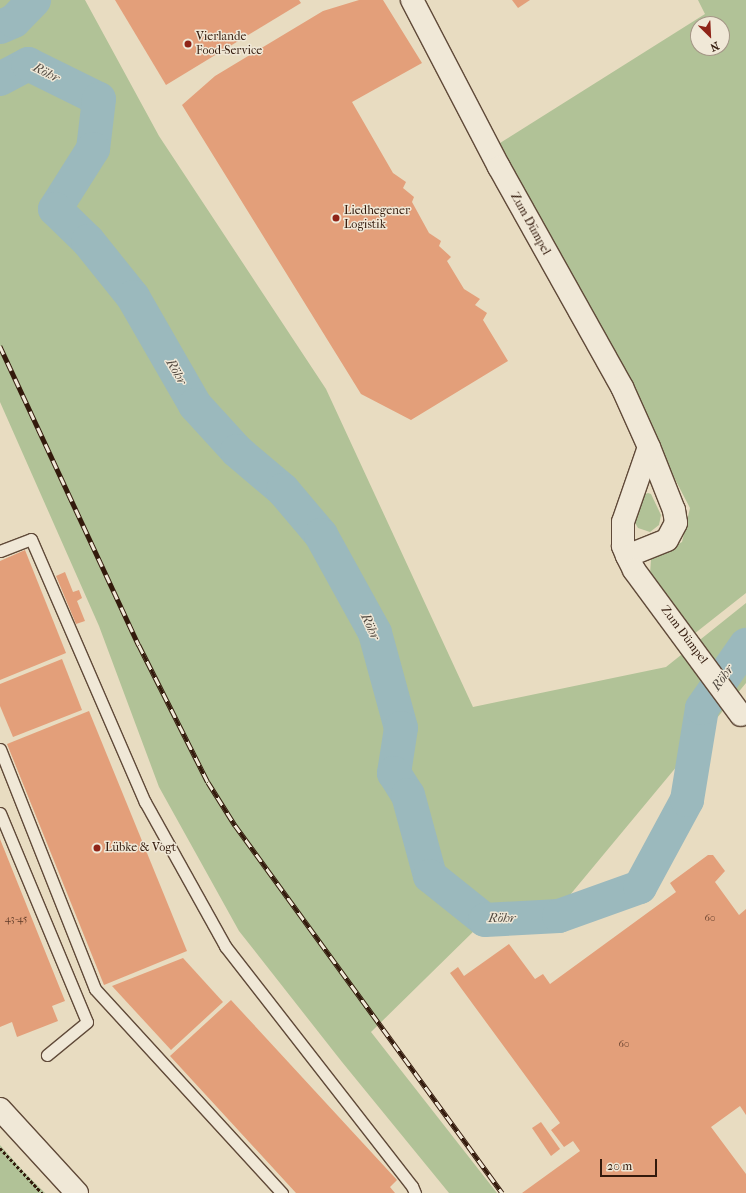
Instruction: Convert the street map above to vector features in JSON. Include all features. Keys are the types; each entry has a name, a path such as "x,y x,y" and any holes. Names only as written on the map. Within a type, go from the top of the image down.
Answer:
{"street":[{"name":"Zum Dümpel","path":"412,0 499,167 622,387 649,447 674,510 676,523 667,540 627,556"},
{"name":"Zum Dümpel","path":"649,447 623,522 622,540 627,556 634,570 704,662 743,718"},
{"path":"0,1109 77,1193"}],"lane":[{"path":"0,551 31,539 145,802 225,946 412,1186 415,1193"},
{"path":"0,749 95,989 282,1193"},
{"path":"0,813 88,1022 47,1054"}],"path":[{"path":"0,1148 42,1193"}],"green space":[{"path":"0,0 85,0 159,136 326,389 473,707 666,667 746,603 746,683 555,913 478,927 371,1032 497,1193 449,1193 342,1062 239,931 159,787 99,626 0,402"},
{"path":"698,0 746,0 746,593 694,634 650,574 651,559 682,542 690,508 500,143 690,23 690,56 730,56 730,16 702,16 705,14"},
{"path":"648,493 651,494 661,515 659,525 650,532 638,528 633,519 643,495"},
{"path":"0,1145 23,1171 45,1193 0,1193"}],"building":[{"name":"Vierlande Food-Service","path":"115,0 299,0 301,3 166,85"},
{"name":"Liedhegener Logistik","path":"359,0 383,0 422,63 352,102 393,173 406,182 403,188 414,197 412,202 429,233 441,241 439,246 451,257 447,261 464,289 480,299 475,305 487,313 483,320 508,361 411,420 361,394 182,105 215,76 323,11"},
{"path":"512,0 530,0 518,8"},
{"path":"25,550 66,653 0,680 0,561"},
{"path":"65,572 73,592 79,590 82,598 77,601 85,621 76,624 56,576"},
{"path":"62,659 82,710 13,737 0,706 0,684"},
{"name":"Lübke & Vogt","path":"89,711 187,951 104,985 7,744"},
{"path":"0,839 65,1001 52,1006 58,1021 17,1037 12,1022 0,1027"},
{"path":"708,855 713,855 725,871 715,882 739,915 746,909 746,1115 740,1106 711,1127 746,1174 746,1193 522,1193 580,1151 573,1141 564,1147 551,1130 560,1123 450,973 458,967 464,976 509,944 535,979 543,974 550,984 676,892 670,883"},
{"path":"183,958 223,1002 171,1050 112,986"},
{"path":"231,1000 397,1180 390,1187 395,1193 296,1193 170,1056"},
{"path":"541,1122 560,1149 551,1156 532,1128"}],"waterway":[{"name":"Röhr","path":"0,27 14,21 34,0"},
{"name":"Röhr","path":"0,79 28,64 99,99 93,149 55,209 88,241 133,297 195,405 237,451 283,490 321,535 375,633 401,728 394,773 408,795 430,876 485,920 559,916 640,887 687,800 702,708 746,645"}],"railway":[{"path":"0,346 139,645 208,782 235,825 502,1193"}],"place":[{"name":"Vierlande Food-Service","path":"188,44"},
{"name":"Liedhegener Logistik","path":"336,218"},
{"name":"Lübke & Vogt","path":"97,848"}]}
